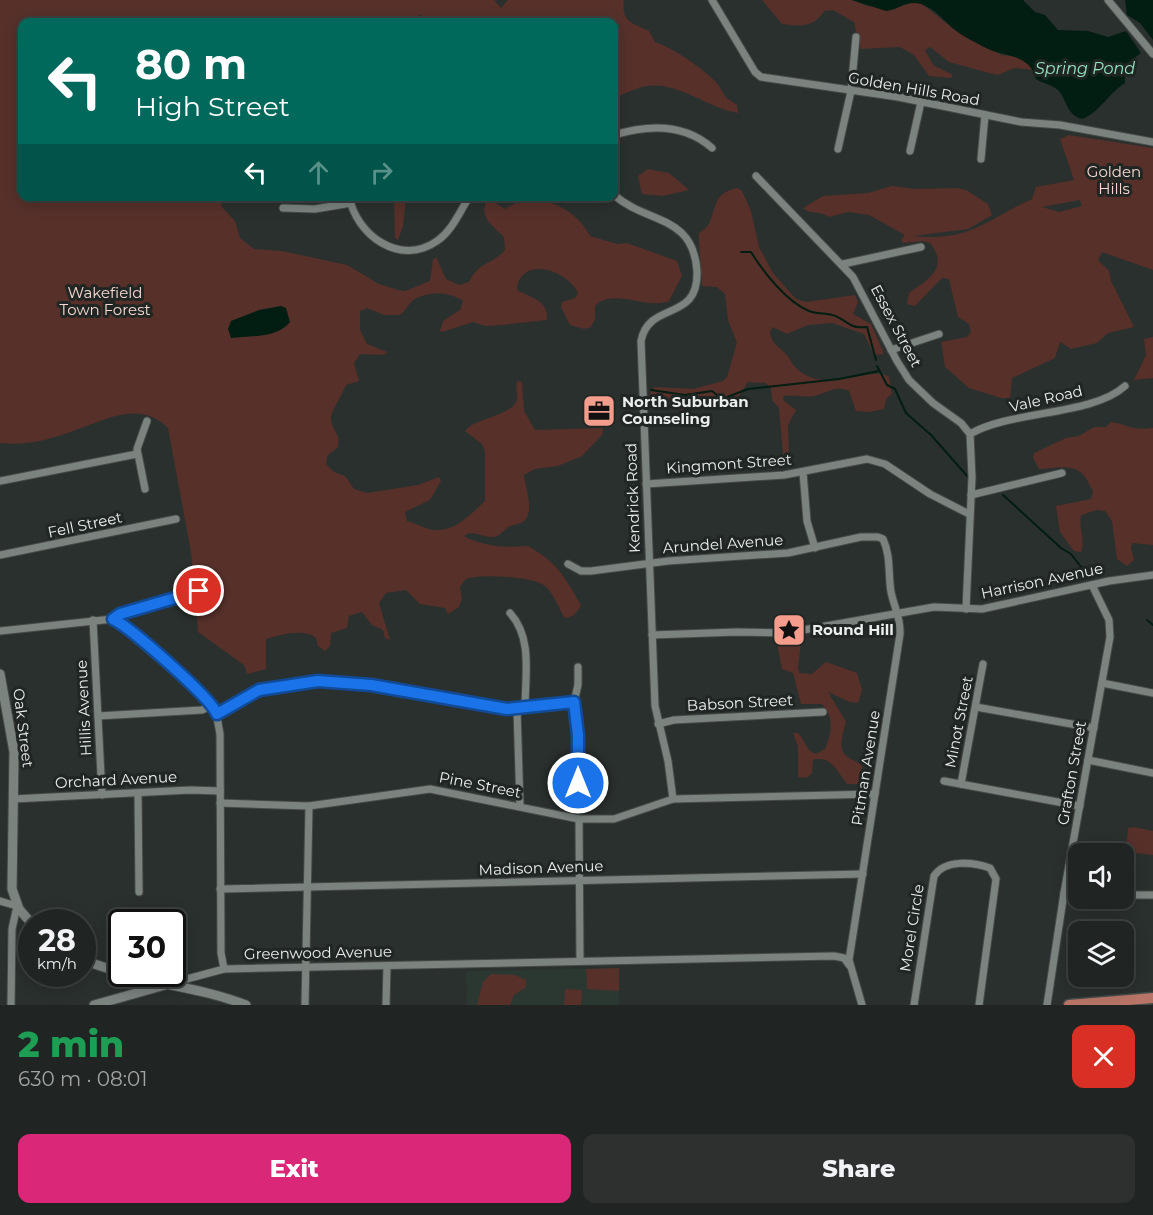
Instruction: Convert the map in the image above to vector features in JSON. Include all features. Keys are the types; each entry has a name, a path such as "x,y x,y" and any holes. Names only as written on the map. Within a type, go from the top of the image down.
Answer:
{"main road":[{"path":"1069,1005 1153,998"}],"street":[{"name":"Golden Hills Road","path":"712,0 759,76 1153,142"},
{"path":"1108,0 1153,54"},
{"path":"838,149 851,91 856,37"},
{"path":"910,151 921,102"},
{"path":"981,159 985,115"},
{"path":"618,134 643,129 671,129 693,134 712,148"},
{"name":"Essex Street","path":"756,176 843,264 864,295 900,367 918,389 970,434"},
{"name":"Kendrick Road","path":"618,198 635,210 665,220 680,230 691,247 696,270 696,285 689,301 678,309 655,317 643,334 652,635 658,724 668,761 673,799"},
{"path":"283,208 307,210 346,201"},
{"path":"350,201 357,219 374,240 393,248 411,250 432,244 447,233 467,201"},
{"path":"843,264 921,247"},
{"path":"891,350 939,334"},
{"name":"Vale Road","path":"970,434 1044,412 1096,401 1114,395 1125,386"},
{"path":"145,489 137,454 138,442 147,421"},
{"path":"966,609 969,513 972,495 970,434"},
{"path":"0,481 137,454"},
{"name":"Kingmont Street","path":"646,484 752,479 803,472 860,459 885,465 930,494 969,513"},
{"path":"803,472 807,521 815,548"},
{"path":"972,495 1062,473"},
{"name":"Fell Street","path":"0,555 176,519"},
{"name":"Arundel Avenue","path":"568,564 579,570 591,572 649,563 764,556 815,548 851,539 880,537"},
{"name":"Pitman Avenue","path":"862,1005 849,965 900,642 898,614 891,593 887,547 880,537"},
{"name":"Harrison Avenue","path":"652,635 737,632 777,634 938,607 966,609 999,606 1092,585 1153,575"},
{"name":"Grafton Street","path":"1047,1005 1110,627 1092,585"},
{"path":"0,631 113,619 120,614 199,591"},
{"path":"510,613 519,623 524,637 520,806"},
{"name":"Greenwood Avenue","path":"113,619 212,705 217,714 221,953 224,969 834,956 844,958 849,965"},
{"name":"Hillis Avenue","path":"93,620 102,795"},
{"name":"Minot Street","path":"961,784 983,664"},
{"path":"578,667 578,685 574,702 578,735 578,783"},
{"name":"Oak Street","path":"0,674 4,712 13,746 12,884 17,906"},
{"path":"217,714 259,690 318,681 371,685 521,709 574,702"},
{"path":"1102,682 1153,693"},
{"path":"98,716 202,710 212,705"},
{"path":"976,707 1094,728"},
{"name":"Babson Street","path":"658,724 674,720 823,712"},
{"path":"1088,760 1153,773"},
{"path":"944,781 1080,806"},
{"name":"Pine Street","path":"220,803 309,806 430,789 579,819 614,819 673,799 875,794"},
{"name":"Orchard Avenue","path":"14,799 220,791"},
{"path":"138,794 139,892"},
{"path":"305,1005 309,806"},
{"path":"579,819 580,961"},
{"name":"Morel Circle","path":"914,1005 934,876 942,868 960,864 988,867 993,871 996,879 979,1005"},
{"name":"Madison Avenue","path":"220,889 307,885 863,874"},
{"path":"1134,895 1153,895"},
{"path":"0,902 17,906 20,909"},
{"path":"11,1005 12,931 17,906"},
{"path":"387,966 387,1005"},
{"path":"186,979 224,969"},
{"path":"94,1005 157,987"},
{"path":"186,987 201,989 246,1005"}],"shaded area":[{"path":"619,968 619,1005 467,1005 466,971"}],"green space":[{"name":"Wakefield Town Forest","path":"0,0 494,0 501,8 508,0 624,0 624,13 629,21 649,31 655,42 671,49 702,70 737,105 738,113 715,106 682,91 659,86 647,86 618,96 618,18 429,18 419,15 416,18 18,18 18,201 223,201 221,206 235,221 240,238 254,249 282,251 347,265 379,284 405,291 430,281 433,260 436,257 446,279 459,285 469,282 477,270 505,250 504,237 489,222 484,213 486,202 492,201 505,209 524,201 553,203 574,216 590,236 617,244 627,243 677,261 682,276 669,301 650,303 611,298 595,306 595,319 591,327 584,329 570,325 561,307 562,302 575,298 578,293 572,285 555,273 536,269 521,277 517,287 518,291 542,304 547,320 485,326 473,322 442,332 440,331 443,321 460,310 463,301 445,294 430,294 417,298 399,315 384,315 367,308 360,311 360,330 367,344 387,352 384,355 360,354 354,363 359,381 346,385 332,413 331,420 338,438 338,447 327,456 326,464 334,472 345,476 354,489 367,493 418,485 439,477 441,481 430,500 405,512 407,521 429,529 442,530 463,521 485,501 485,452 482,444 465,431 476,423 508,410 514,405 517,400 517,381 522,382 524,411 535,430 603,428 602,435 582,456 558,466 535,469 524,475 529,512 524,521 494,537 472,533 465,535 465,537 489,545 528,546 547,558 565,578 581,605 570,617 565,618 551,593 539,583 518,578 473,577 466,579 460,587 462,598 459,607 448,614 445,608 420,604 406,590 386,593 379,603 390,640 385,638 383,630 372,625 362,612 349,616 347,628 331,633 330,646 325,651 318,646 316,638 305,633 292,633 266,639 266,669 247,674 244,665 198,632 191,552 168,428 157,419 145,415 121,415 46,440 19,444 0,443"},
{"path":"762,0 852,0 867,6 894,10 905,3 921,3 956,31 1001,55 1021,57 1034,70 1014,68 998,75 949,62 930,47 925,50 933,65 953,75 951,78 929,76 914,55 900,47 861,49 854,22 833,10 824,11 820,17 806,25 782,24"},
{"name":"Golden Hills","path":"1069,135 1153,148 1153,270 1102,252 1098,260 1109,271 1111,281 1134,327 1108,333 1097,343 1071,349 1060,342 1055,358 1012,378 1010,398 1001,398 969,388 945,367 941,342 967,337 971,332 969,324 958,317 949,279 942,278 915,306 907,304 909,293 929,278 937,266 936,252 930,243 923,241 903,243 901,240 905,235 869,215 848,212 829,217 803,208 823,196 868,193 892,186 915,189 957,188 966,190 988,204 992,215 968,229 913,236 949,236 964,232 977,228 1032,199 1036,187 1074,180 1060,139","holes":["1080,200 1082,206 1059,212 1042,207"]},
{"path":"648,169 669,173 689,190 663,196 642,194 638,176"},
{"path":"738,188 742,191 751,211 759,247 773,273 796,299 806,302 855,295 858,302 853,314 871,324 883,354 874,355 864,334 832,323 808,325 787,334 773,327 770,332 773,342 787,355 796,368 808,376 821,380 872,374 889,377 892,394 886,399 884,409 869,412 856,411 849,391 844,389 836,389 815,396 784,396 783,400 796,410 788,425 789,459 783,455 779,408 772,400 771,389 766,383 748,382 736,401 704,409 665,407 649,397 651,390 655,387 693,389 723,381 727,377 737,343 728,320 725,294 717,287 702,286 699,233 710,222 721,196"},
{"path":"394,201 406,201 403,226 398,240 395,238"},
{"path":"1153,337 1153,378 1134,380 1146,355 1144,339"},
{"path":"1111,422 1135,428 1153,428 1153,545 1132,543 1134,560 1127,566 1117,559 1112,521 1105,511 1097,510 1081,515 1082,547 1081,552 1074,551 1060,532 1056,506 1091,499 1093,490 1081,472 1064,467 1039,469 1033,458 1034,453 1066,438 1079,436 1094,427 1106,427"},
{"path":"794,638 801,641 798,669 800,673 812,674 826,662 857,673 862,690 858,703 850,702 828,692 846,722 843,731 843,751 845,755 862,766 859,784 847,784 833,765 819,759 813,760 812,773 807,778 798,777 798,747 793,733 798,733 808,748 816,754 825,749 831,725 829,714 822,704 801,704 793,673 782,669 777,643"},
{"path":"1128,828 1153,831 1153,855 1134,853 1134,843 1127,843"},
{"path":"619,968 619,991 587,989 586,969"},
{"path":"491,974 515,975 526,980 526,987 514,995 510,1005 477,1005 483,982"},
{"path":"565,989 582,990 581,1005 564,1005"}],"water":[{"name":"Spring Pond","path":"852,0 1023,0 1035,12 1045,15 1058,30 1088,31 1108,37 1126,31 1141,53 1124,66 1125,83 1094,112 1082,119 1073,114 1058,90 1036,79 1028,64 990,50 957,32 926,6 912,3 886,11"},
{"path":"1125,0 1153,0 1153,40 1140,23 1127,15"},
{"path":"281,306 286,308 290,322 285,327 271,334 231,338 228,329 231,321 259,310"}],"waterway":[{"path":"741,252 751,252 777,286 801,307 812,312 835,316 855,327 867,327 876,360"},
{"path":"877,366 887,385 895,389 906,413 931,435 969,478"},
{"path":"651,390 685,395 712,391 722,399 748,389 839,379 879,371"},
{"path":"1003,495 1061,548 1071,554 1085,572"},
{"path":"1147,620 1153,625"}],"place":[{"name":"North Suburban Counseling","path":"599,411"},
{"name":"Round Hill","path":"789,630"}],"route":[{"path":"199,591 120,614 113,619 206,698 217,714 239,699 259,690 290,683 318,681 371,685 507,709 525,709 574,702 578,735 578,783"}]}
